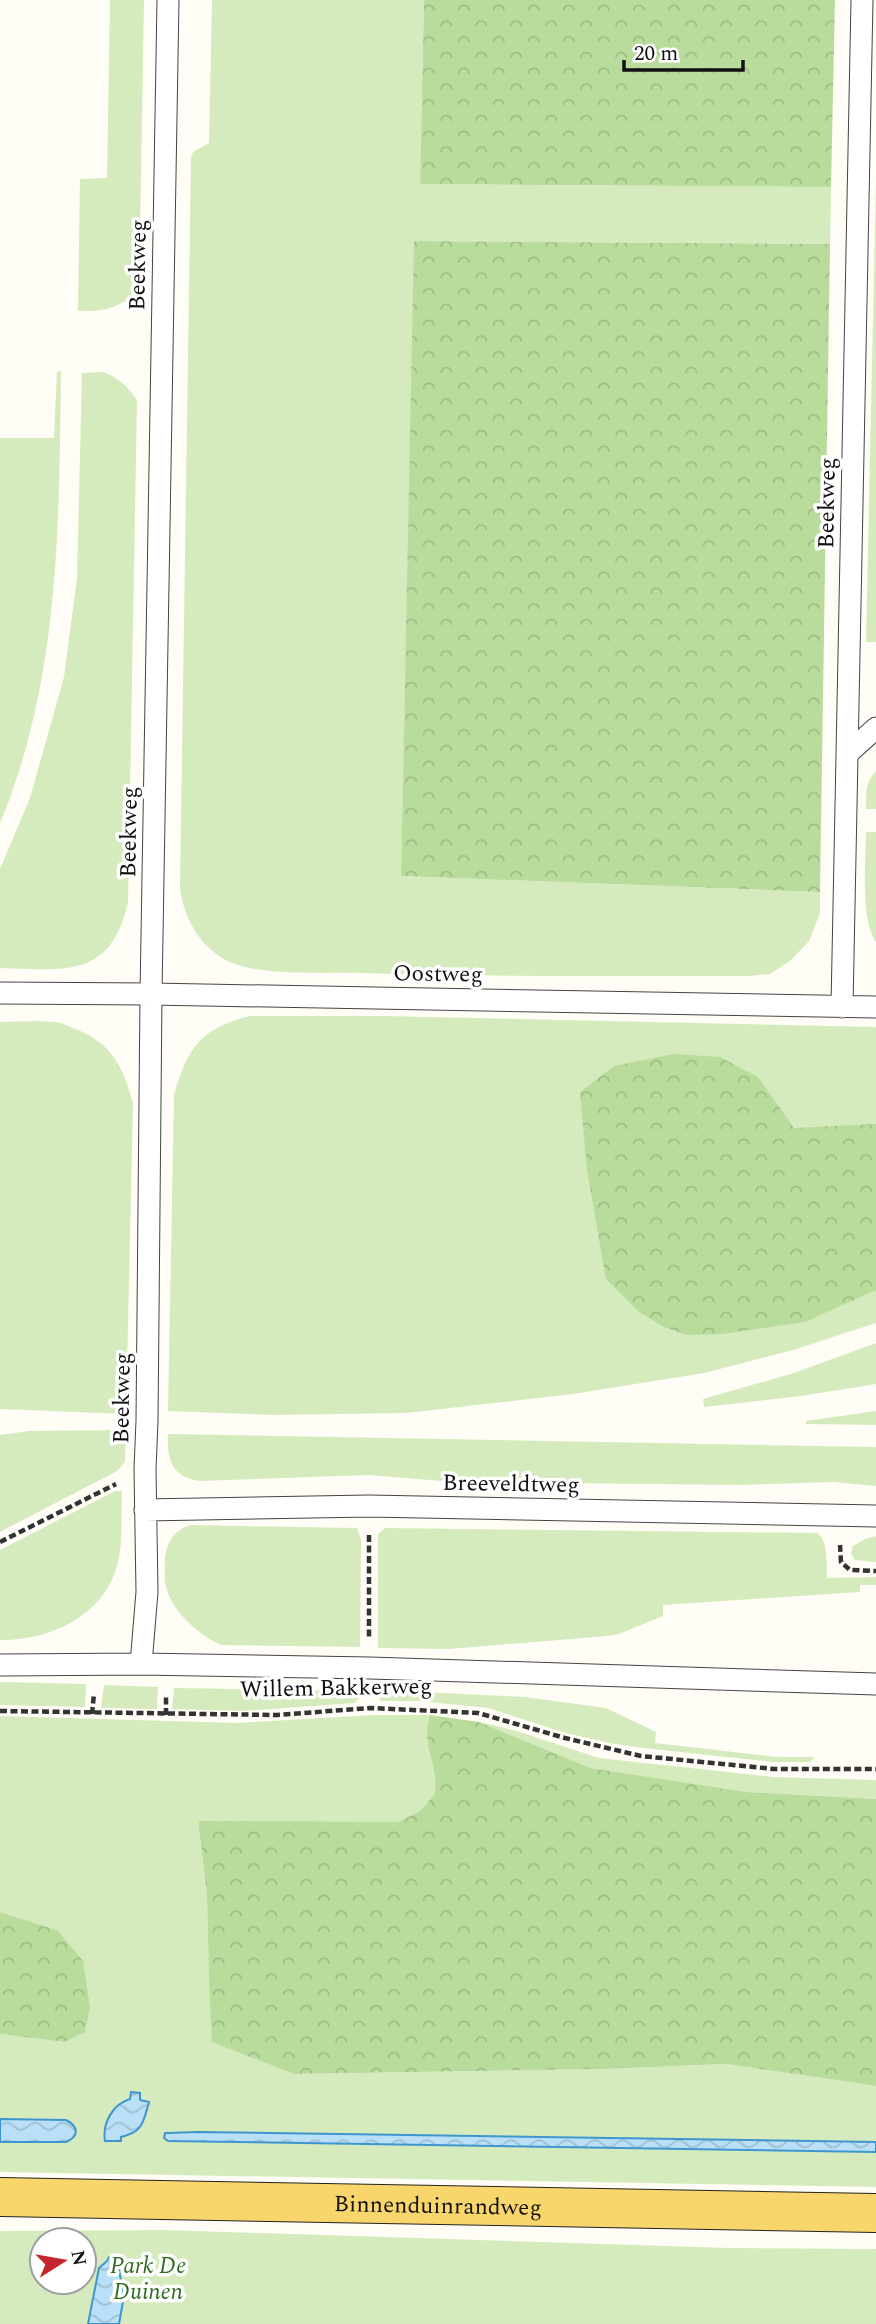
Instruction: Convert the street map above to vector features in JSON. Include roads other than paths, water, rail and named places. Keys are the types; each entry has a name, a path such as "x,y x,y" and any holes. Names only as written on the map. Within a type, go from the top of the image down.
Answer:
{"main road":[{"name":"Binnenduinrandweg","path":"0,2197 876,2213"}],"lane":[{"name":"Beekweg","path":"141,1664 147,1592 145,1469 148,1421 151,994 168,0"},
{"name":"Beekweg","path":"842,1007 862,0"},
{"path":"847,754 876,729"},
{"name":"Oostweg","path":"0,993 876,1007"},
{"name":"Breeveldtweg","path":"145,1510 369,1506 876,1517"},
{"name":"Willem Bakkerweg","path":"0,1665 141,1664 370,1668 876,1684"}],"water":[{"path":"131,2092 140,2093 140,2100 149,2102 141,2126 121,2137 121,2141 105,2141 105,2128 110,2115 119,2105 130,2099"},
{"path":"0,2119 66,2120 76,2131 74,2137 66,2142 0,2142"},
{"path":"165,2133 876,2142 876,2152 168,2141 164,2138"},
{"path":"113,2256 114,2263 118,2265 124,2296 119,2324 88,2324 94,2296 98,2296 99,2268"}],"park label":[{"name":"Park De Duinen","path":"148,2278"}]}
